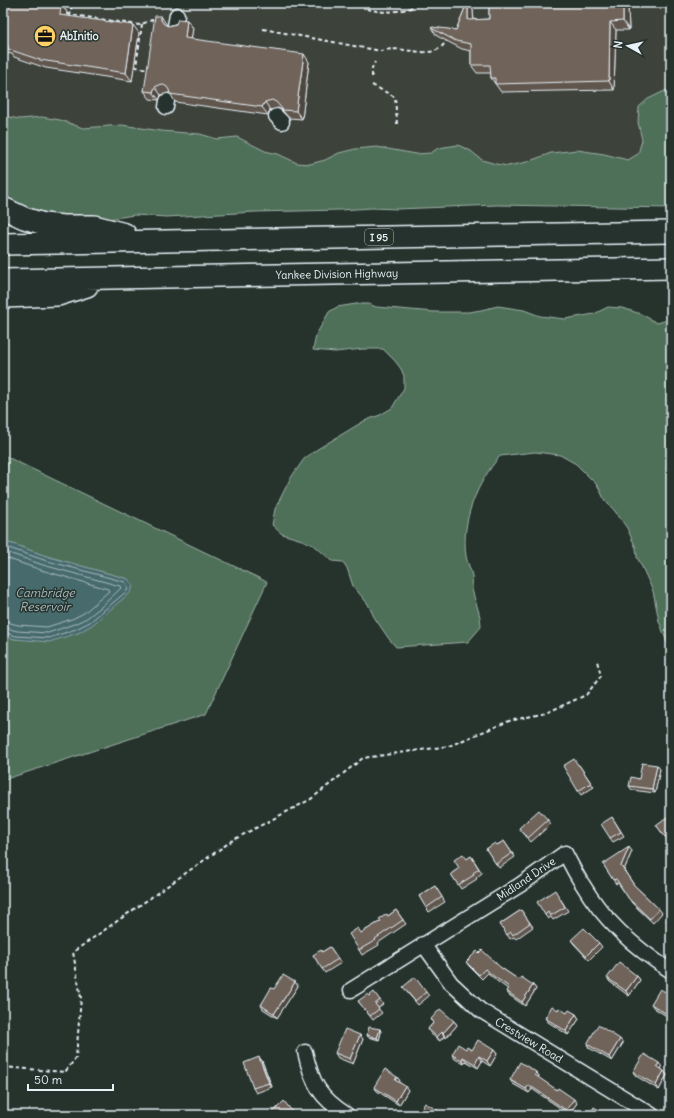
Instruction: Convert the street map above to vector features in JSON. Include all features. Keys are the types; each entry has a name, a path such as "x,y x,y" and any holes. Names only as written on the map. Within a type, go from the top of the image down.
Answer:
{"highway":[{"path":"3,208 24,218 44,224 63,226 94,226 157,241"},
{"name":"I 95","path":"3,244 671,232"},
{"name":"Yankee Division Highway","path":"3,280 671,268"},
{"path":"3,297 58,294 113,278"}],"street":[{"name":"Midland Drive","path":"351,990 520,885 565,853 583,886 608,919 638,948 671,971"},
{"name":"Crestview Road","path":"423,944 451,983 480,1010 652,1115"},
{"path":"305,1052 310,1072 316,1086 324,1098 334,1107 347,1115"}],"path":[{"path":"69,22 72,3"},
{"path":"367,9 389,12 415,7 422,3"},
{"path":"69,15 137,25 152,20 176,21"},
{"path":"142,24 136,67 153,70"},
{"path":"263,29 381,51 386,49 433,52 442,47 448,36"},
{"path":"372,77 372,68 375,62"},
{"path":"372,85 396,97 397,124"},
{"path":"3,1067 65,1072 76,1058 81,998 73,952 233,840 311,799 363,758 449,746 509,721 546,714 586,695 600,676 596,661"}],"shaded area":[{"path":"3,3 671,3 671,174 3,164"}],"green space":[{"path":"671,88 671,208 497,205 255,212 167,217 134,215 109,219 85,220 46,215 10,202 3,197 3,116 20,119 42,117 60,120 83,128 122,125 161,131 200,134 217,139 237,137 265,151 278,154 297,163 310,164 325,160 339,153 355,149 377,147 416,154 431,153 438,148 458,145 471,151 482,160 508,166 527,162 551,153 577,150 604,154 628,160 638,154 642,140 638,122 639,107 648,99"},
{"path":"356,304 369,304 376,307 434,312 469,312 498,306 524,310 540,316 565,319 594,314 608,307 622,308 641,314 657,323 671,319 671,653 659,621 653,591 637,557 636,548 627,528 614,510 605,501 598,486 576,464 560,455 535,452 500,456 484,478 478,490 468,516 465,542 467,559 471,571 472,589 479,613 481,627 468,642 396,647 374,617 368,604 353,586 347,568 343,562 332,561 315,546 282,534 272,525 275,509 290,479 304,459 364,421 380,415 392,408 404,388 404,376 401,369 383,349 363,349 335,352 313,350 316,335 329,312 337,307"},
{"path":"3,455 267,582 206,714 3,780 3,636 15,639 66,636 78,633 133,585 128,579 46,556 3,542"}],"water":[{"name":"Cambridge Reservoir","path":"3,542 46,556 128,579 133,585 131,592 92,625 78,633 49,642 15,639 3,636"}],"building":[{"path":"6,3 56,3 61,4 60,15 133,25 126,73 40,60 8,49 8,46 3,45 3,24"},
{"path":"467,3 468,20 489,19 489,3 623,3 623,21 610,22 609,81 495,84 495,78 491,78 490,65 471,65 471,44 456,41 431,28 456,30"},
{"path":"155,16 161,16 161,20 168,26 176,24 178,19 187,20 185,38 304,54 296,111 283,110 276,102 272,100 265,102 262,107 170,94 167,87 162,84 155,87 153,92 144,91"},
{"path":"671,735 671,746 666,741"},
{"path":"574,759 591,783 578,791 563,766"},
{"path":"642,763 657,765 652,789 629,786 631,777 639,779"},
{"path":"539,810 548,820 528,838 519,828"},
{"path":"612,817 621,832 610,838 601,824"},
{"path":"667,817 671,822 671,836 667,839 656,825"},
{"path":"504,841 512,853 496,864 486,849 495,843 497,845"},
{"path":"629,847 621,866 634,885 659,909 650,919 629,899 616,879 613,880 603,864"},
{"path":"463,854 467,859 471,856 479,869 473,873 474,875 458,885 451,874 459,868 454,860"},
{"path":"435,886 442,897 426,908 419,896"},
{"path":"555,890 565,907 550,916 548,912 545,915 537,902"},
{"path":"396,910 403,920 375,939 376,940 359,950 349,934 358,928 361,933 381,921 379,919 387,914 388,916"},
{"path":"521,910 530,923 513,935 511,932 507,935 500,924"},
{"path":"671,915 671,931 667,927 670,924 666,921"},
{"path":"584,928 599,943 586,956 571,940"},
{"path":"330,947 338,959 322,969 313,955"},
{"path":"482,950 500,967 519,980 521,977 533,985 522,1002 506,991 509,987 485,969 479,975 466,962 477,951 479,953"},
{"path":"619,962 637,976 626,991 607,978"},
{"path":"283,975 295,982 274,1014 261,1005 271,988 274,989"},
{"path":"415,977 426,992 415,1001 403,987"},
{"path":"660,989 671,995 670,1016 651,1004"},
{"path":"374,992 380,1000 375,1004 379,1009 370,1016 358,1001"},
{"path":"552,1006 567,1013 569,1010 576,1014 566,1031 545,1018"},
{"path":"440,1009 454,1021 437,1037 428,1029 434,1022 431,1019"},
{"path":"598,1025 620,1039 609,1057 587,1044"},
{"path":"369,1027 380,1029 377,1038 367,1035"},
{"path":"345,1029 360,1035 350,1059 335,1053"},
{"path":"478,1040 494,1050 487,1061 479,1056 475,1064 463,1057 462,1060 452,1055 458,1044 466,1049 467,1047 472,1050"},
{"path":"644,1054 659,1063 657,1066 664,1071 656,1085 633,1072"},
{"path":"259,1057 269,1083 253,1088 244,1063"},
{"path":"520,1062 536,1072 535,1075 557,1090 558,1088 574,1099 566,1110 529,1085 526,1089 510,1080"},
{"path":"385,1069 397,1077 395,1080 405,1086 396,1101 374,1087"},
{"path":"284,1101 295,1115 276,1115 273,1112"},
{"path":"425,1103 446,1115 418,1115"},
{"path":"594,1107 607,1115 589,1115"}],"place":[{"name":"AbInitio","path":"45,36"}]}
